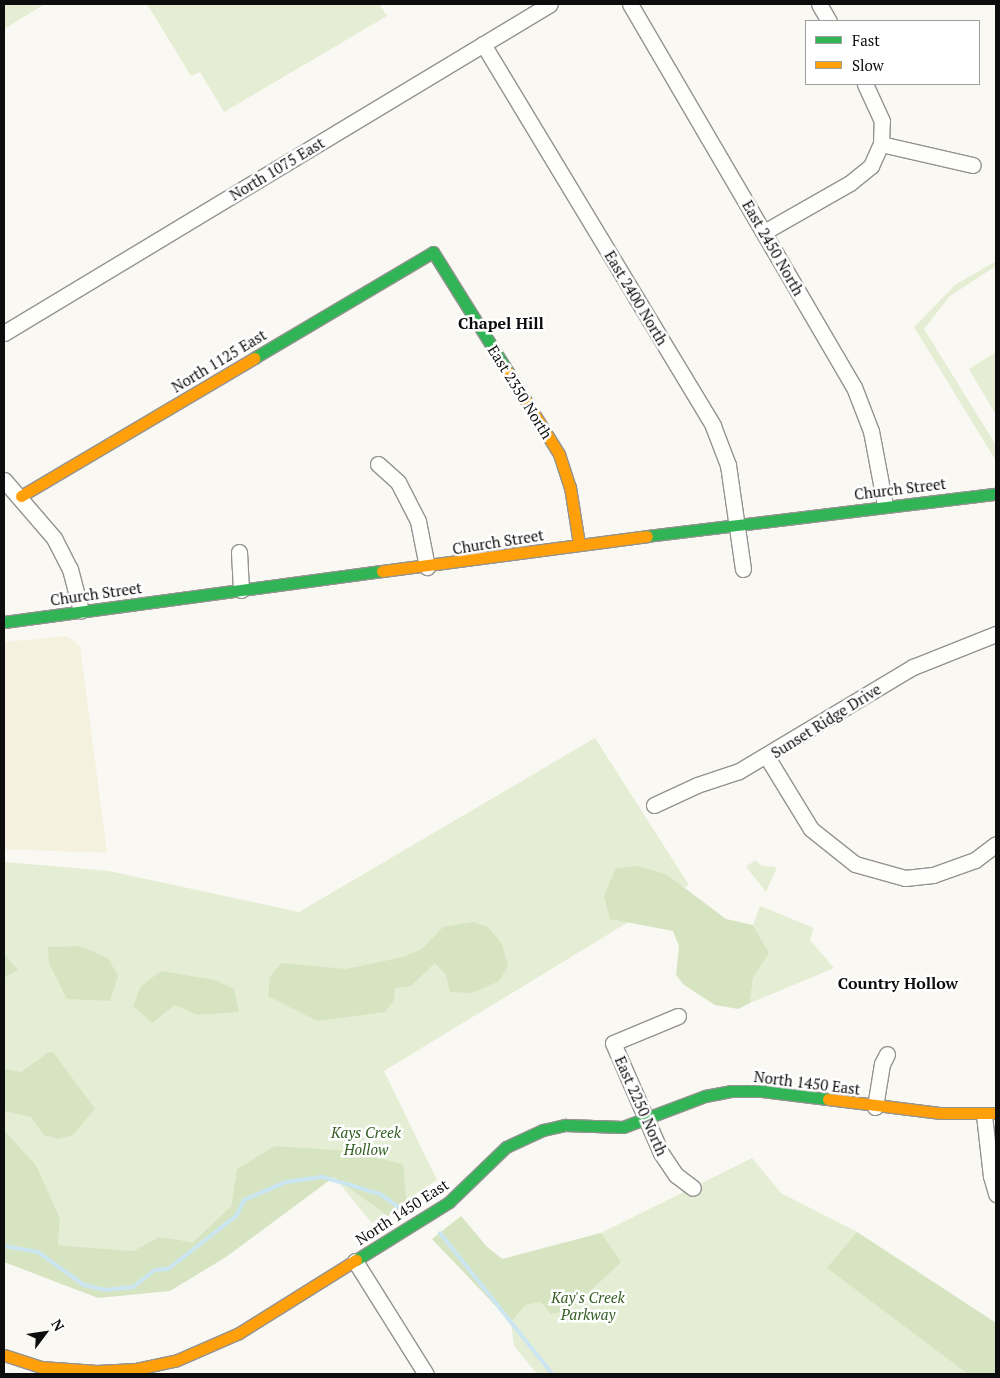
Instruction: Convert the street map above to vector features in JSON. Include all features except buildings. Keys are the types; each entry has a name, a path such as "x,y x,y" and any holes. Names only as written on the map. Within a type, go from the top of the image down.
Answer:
{"street":[{"name":"North 1075 East","path":"4,333 550,4"},
{"name":"East 2450 North","path":"630,4 854,387 870,431 885,505"},
{"path":"819,4 828,20"},
{"name":"East 2400 North","path":"483,44 713,426 728,465 739,526 743,569"},
{"path":"764,232 850,183 871,166 881,144 882,121 865,85"},
{"path":"881,144 973,165"},
{"name":"North 1125 East","path":"21,496 433,252"},
{"name":"East 2350 North","path":"433,252 559,454 570,487 579,544"},
{"path":"378,464 398,482 418,521 427,567"},
{"path":"4,480 21,496 54,538 70,569 81,611"},
{"name":"Church Street","path":"4,622 427,567 579,544 739,526 885,505 996,494"},
{"path":"239,552 241,590"},
{"name":"Sunset Ridge Drive","path":"654,805 767,757 913,667 996,634"},
{"path":"767,757 811,829 854,864 904,878 932,874 975,860 996,844"},
{"name":"East 2250 North","path":"678,1016 613,1043 645,1120 668,1166 693,1188"},
{"path":"875,1107 882,1064 887,1054"},
{"name":"North 1450 East","path":"4,1355 40,1370 97,1371 136,1369 176,1361 239,1333 449,1202 489,1162 524,1137 565,1125 608,1128 645,1120 705,1096 731,1091 762,1091 875,1107 990,1114"},
{"path":"990,1114 991,1176 996,1194"},
{"path":"356,1261 426,1374"}],"shaded area":[{"path":"67,636 80,646 107,853 4,849 4,642"}],"green space":[{"path":"4,4 45,4 4,29"},
{"path":"147,4 379,4 387,16 224,112 200,72 191,76"},
{"path":"996,261 996,266 950,296 924,329 996,445 996,461 914,327 955,285"},
{"path":"996,352 996,415 969,369"},
{"name":"Kays Creek Hollow","path":"595,738 689,885 384,1071 437,1180 372,1223 334,1177 237,1169 231,1206 193,1242 159,1237 133,1251 58,1245 60,1218 36,1165 4,1130 4,862 109,871 299,912"},
{"path":"755,860 762,866 777,867 766,892 746,867"},
{"path":"638,866 666,874 726,919 753,925 769,953 753,978 750,1003 738,1009 715,1005 684,985 676,975 679,946 673,931 610,919 604,896 616,868"},
{"path":"760,906 814,928 810,940 834,968 750,1003 753,978 769,953 753,925"},
{"path":"473,922 488,927 502,944 508,966 499,981 472,993 450,992 446,975 435,963 411,986 395,988 394,1000 385,1012 317,1021 268,996 270,977 281,963 346,969 403,957 422,949 443,927"},
{"path":"80,946 108,958 118,976 110,1001 67,999 49,963 48,947"},
{"path":"4,954 18,970 4,978"},
{"path":"161,971 215,980 234,989 239,1012 198,1015 175,1005 152,1023 133,1006 141,986"},
{"path":"49,1052 53,1052 95,1109 73,1135 58,1139 44,1135 31,1117 4,1111 4,1069 21,1072"},
{"path":"4,1130 36,1165 60,1218 58,1245 133,1251 159,1237 193,1242 231,1206 237,1169 275,1146 350,1151 403,1164 407,1204 388,1216 334,1177 226,1257 170,1291 98,1298 4,1262"},
{"name":"Kay's Creek Parkway","path":"752,1158 781,1193 857,1232 996,1323 988,1374 537,1374 514,1346 511,1322 461,1216 487,1247 503,1259 601,1233"},
{"path":"461,1216 487,1247 502,1259 601,1233 621,1262 570,1310 551,1314 541,1302 525,1305 511,1322 432,1239"},
{"path":"857,1232 996,1323 996,1374 968,1374 827,1268"}],"waterway":[{"path":"4,1246 38,1252 84,1285 105,1290 133,1287 155,1270 168,1269 236,1216 244,1200 286,1182 323,1177 380,1194 400,1208"},
{"path":"440,1233 552,1374"}],"traffic: fast":[{"path":"254,358 433,252 508,372"},
{"path":"647,536 996,494"},
{"path":"4,622 382,571"},
{"path":"356,1260 449,1202 506,1147 543,1130 565,1125 623,1127 705,1096 731,1091 762,1091 828,1099"}],"traffic: slow":[{"path":"21,496 254,358"},
{"path":"508,372 559,454 570,487 579,544"},
{"path":"382,571 647,536"},
{"path":"828,1099 941,1113 996,1113"},
{"path":"4,1355 41,1367 97,1371 136,1369 175,1361 239,1333 356,1260"}],"district":[{"name":"Chapel Hill","path":"501,323"},
{"name":"Country Hollow","path":"898,983"}]}
